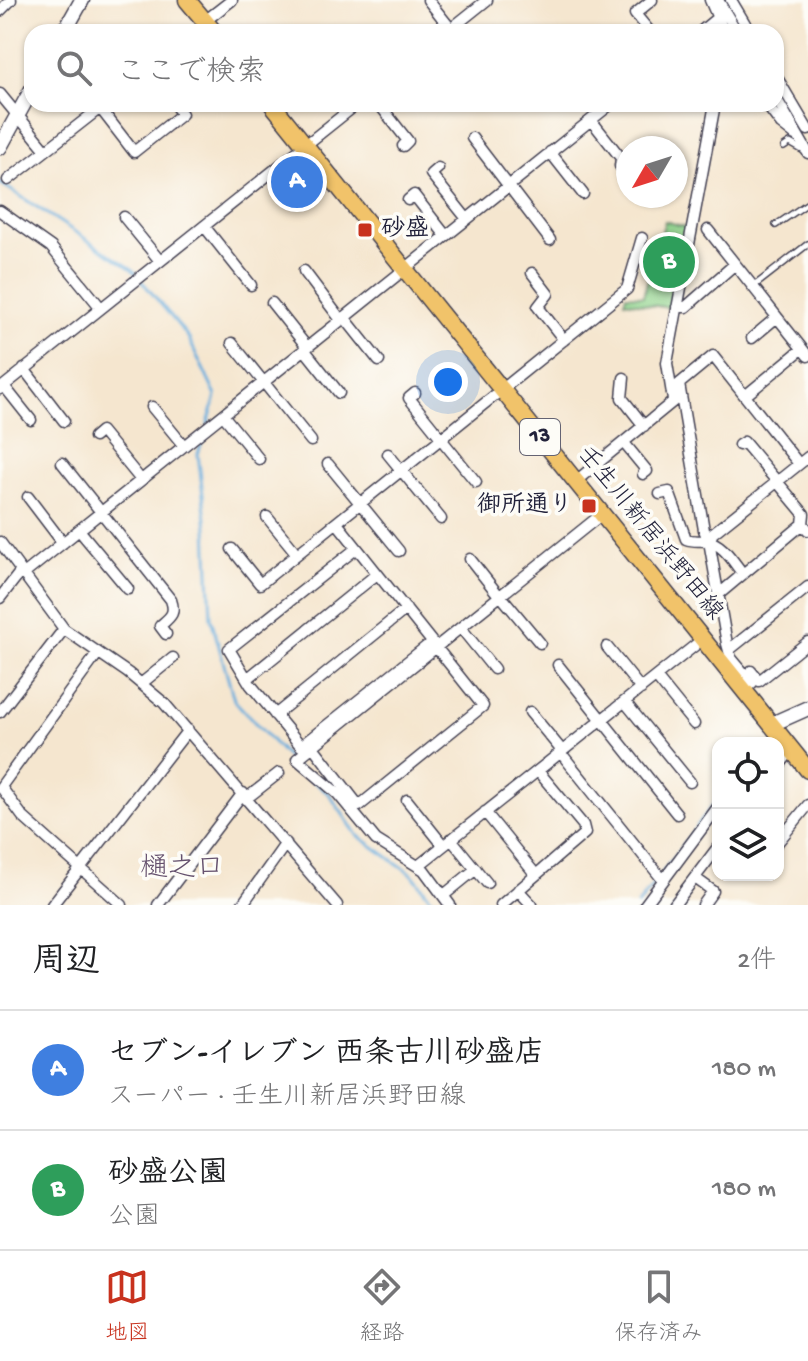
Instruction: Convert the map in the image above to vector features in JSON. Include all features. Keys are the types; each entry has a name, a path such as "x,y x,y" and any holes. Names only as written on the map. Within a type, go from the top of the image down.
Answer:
{"main road":[{"path":"187,0 207,24"},
{"name":"壬生川新居浜野田線","path":"278,112 744,690 772,732 792,749 808,770"}],"street":[{"path":"0,11 11,0"},
{"path":"71,24 82,0"},
{"path":"212,24 232,0"},
{"path":"428,0 444,24"},
{"path":"458,24 487,0"},
{"path":"643,24 635,14 652,0"},
{"path":"710,0 720,24"},
{"path":"718,0 732,24"},
{"path":"731,0 745,24"},
{"path":"710,24 717,18"},
{"path":"784,93 804,134 808,153"},
{"path":"0,94 46,150"},
{"path":"0,147 24,103"},
{"path":"784,108 804,134"},
{"path":"8,180 95,112"},
{"path":"107,112 134,152 182,114 180,112"},
{"path":"31,420 1,387 347,112"},
{"path":"385,112 408,141 403,146"},
{"path":"0,598 22,572 63,543 601,112"},
{"path":"714,112 681,307 667,363 709,541 731,658 752,683 744,690"},
{"path":"772,112 785,128 804,134"},
{"path":"591,120 616,152"},
{"path":"472,138 550,240"},
{"path":"550,152 583,194"},
{"path":"438,168 431,174 467,219"},
{"path":"408,200 414,195 446,236"},
{"path":"0,211 51,247 101,308"},
{"path":"124,217 160,261"},
{"path":"204,226 251,285"},
{"path":"708,230 805,352 745,396"},
{"path":"232,549 260,584 627,289 642,238"},
{"path":"681,307 735,264"},
{"path":"304,271 379,361"},
{"path":"532,273 548,294 538,307 564,340"},
{"path":"272,303 339,393"},
{"path":"752,338 777,317"},
{"path":"232,343 311,441"},
{"path":"576,481 673,404 677,400 679,384 713,356 804,460 713,533 709,541"},
{"path":"24,369 64,421"},
{"path":"624,378 622,398 644,426"},
{"path":"415,393 409,398 476,482"},
{"path":"152,407 184,446"},
{"path":"223,415 259,459"},
{"path":"94,437 101,431 141,480"},
{"path":"718,595 805,527 804,514 744,442 739,445"},
{"path":"624,443 647,471 643,474"},
{"path":"388,454 441,519"},
{"path":"62,463 171,600 174,611 160,626 166,634"},
{"path":"328,464 399,551"},
{"path":"660,494 669,492 686,539 709,541 719,546 743,574"},
{"path":"28,497 63,543"},
{"path":"357,548 229,649 247,679 301,746 327,732 602,514"},
{"path":"267,517 297,554"},
{"path":"314,748 359,806 483,706 337,523"},
{"path":"79,530 128,589"},
{"path":"0,542 64,629 142,683 164,703 337,905"},
{"path":"470,559 540,643"},
{"path":"247,679 377,574"},
{"path":"730,649 808,587"},
{"path":"275,715 406,609"},
{"path":"461,628 494,669"},
{"path":"0,712 64,629"},
{"path":"418,866 703,639"},
{"path":"730,649 759,681 808,642"},
{"path":"607,647 641,689"},
{"path":"98,653 0,787 23,817 122,905"},
{"path":"142,683 173,658"},
{"path":"558,665 677,814"},
{"path":"656,677 694,724"},
{"path":"625,702 690,782"},
{"path":"772,732 808,708"},
{"path":"530,712 663,880"},
{"path":"52,905 188,730"},
{"path":"327,732 314,748 297,759 338,794 376,840 418,866 447,900 476,869"},
{"path":"784,759 792,749"},
{"path":"501,905 583,835 585,829 538,771"},
{"path":"158,905 245,796 279,773"},
{"path":"407,800 487,883"},
{"path":"784,835 808,805"},
{"path":"645,905 716,809"},
{"path":"485,812 536,875"},
{"path":"242,905 286,843"},
{"path":"674,905 712,855"},
{"path":"695,878 713,891 703,905"},
{"path":"518,890 532,905"}],"lane":[{"path":"784,147 790,143 808,153"},
{"path":"776,225 808,203"},
{"path":"753,287 808,244"}],"green space":[{"path":"665,221 692,229 677,309 624,301 626,295 643,296"}],"waterway":[{"path":"0,183 132,269 188,337 216,396 208,424"},
{"path":"204,435 198,454 207,528 211,618 234,700 297,768 329,794 357,835 412,874 436,905"},
{"path":"663,872 712,806"},
{"path":"638,905 658,878"}],"place":[{"name":"セブン-イレブン 西条古川砂盛店","path":"297,182"},
{"name":"砂盛","path":"365,230"},
{"name":"砂盛公園","path":"669,262"},
{"name":"御所通り","path":"589,506"}],"district":[{"name":"樋之口","path":"182,869"}]}
